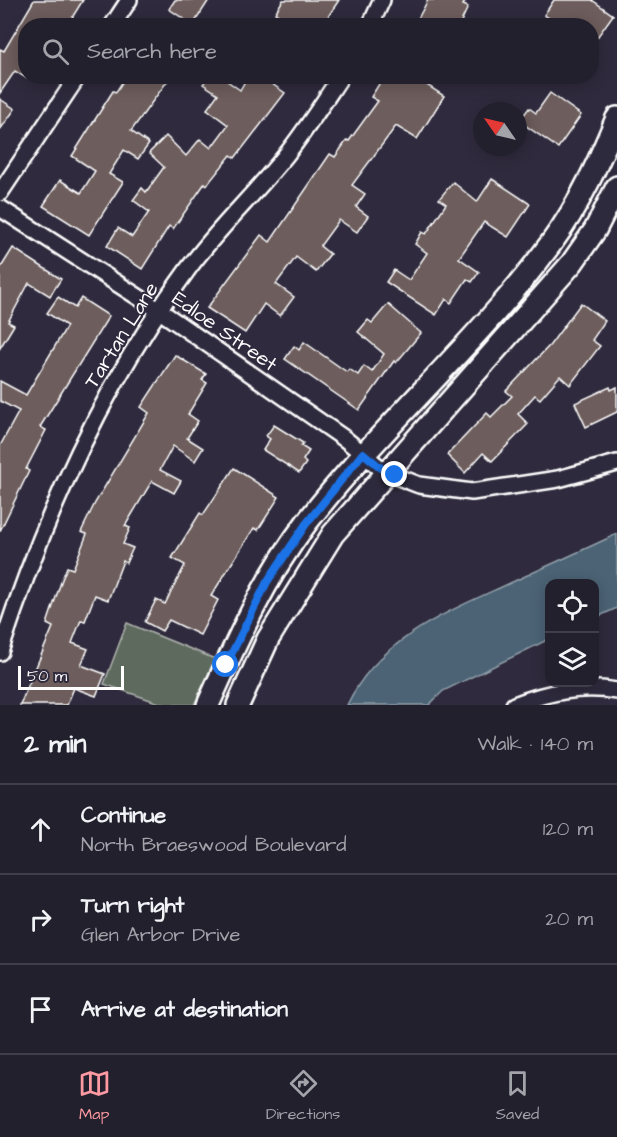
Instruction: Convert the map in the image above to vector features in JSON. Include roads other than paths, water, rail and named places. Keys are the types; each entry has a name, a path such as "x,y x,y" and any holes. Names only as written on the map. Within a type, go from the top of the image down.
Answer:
{"main road":[{"path":"208,705 267,582 306,524 363,453 501,306 553,241 586,188 617,118"},
{"path":"238,705 249,676 298,586 333,534 572,263 594,230 617,187"},
{"path":"226,665 249,676"}],"street":[{"path":"117,18 129,0"},
{"path":"374,18 382,0"},
{"path":"0,193 73,84"},
{"name":"Tartan Lane","path":"0,651 26,569 62,485 109,394 160,311 211,239 286,155 335,84"},
{"name":"Edloe Street","path":"0,208 160,311 363,453 386,472 419,485 472,492 558,479 617,463"},
{"path":"514,705 550,692 601,688 617,691"}],"water":[{"path":"617,534 617,608 599,616 599,579 545,579 545,641 443,691 429,705 347,705 360,682 395,645 416,630 461,605"}]}
